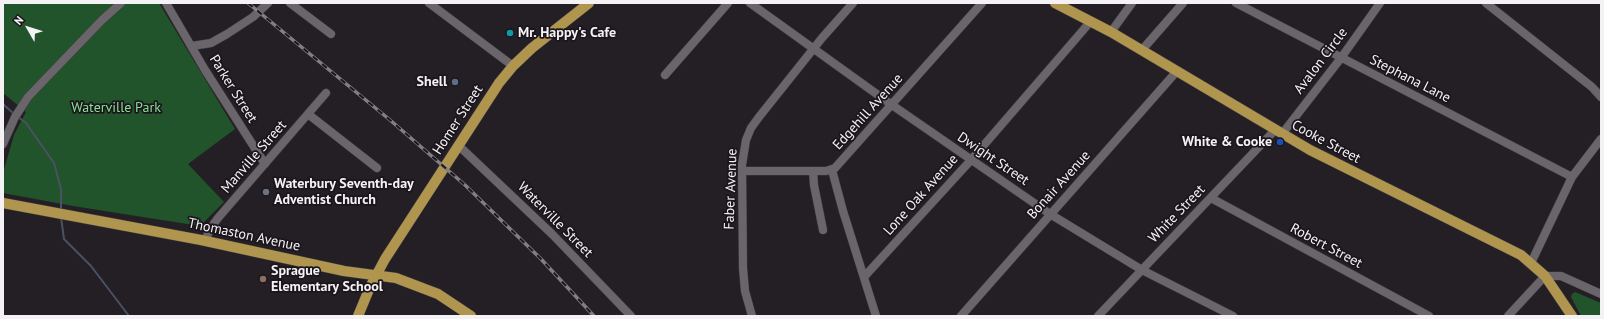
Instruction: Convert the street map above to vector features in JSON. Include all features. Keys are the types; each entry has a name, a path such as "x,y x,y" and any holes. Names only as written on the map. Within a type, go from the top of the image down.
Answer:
{"main road":[{"name":"Homer Street","path":"358,316 376,275 492,93 513,66 532,48 587,3"},
{"name":"Cooke Street","path":"1055,3 1111,32 1278,132 1330,161 1506,247 1531,263 1545,276 1556,290 1572,316"},
{"name":"Thomaston Avenue","path":"3,204 205,241 344,270 396,278 428,289 448,299 471,316"}],"street":[{"path":"3,144 20,108 46,78 121,3"},
{"name":"Parker Street","path":"166,3 205,70 265,164"},
{"path":"192,46 211,43 227,34 253,17 268,3"},
{"path":"290,3 330,34"},
{"path":"429,3 513,66"},
{"path":"665,75 728,3"},
{"name":"Dwight Street","path":"750,3 892,105 1050,214 1142,270 1232,316"},
{"name":"Faber Avenue","path":"752,316 745,291 743,268 742,171 745,145 751,128 814,48 853,3"},
{"name":"Edgehill Avenue","path":"742,171 832,170 892,105 982,3"},
{"path":"1111,32 1132,3"},
{"path":"1142,50 1183,3"},
{"name":"Stephana Lane","path":"1236,3 1572,177"},
{"name":"Avalon Circle","path":"1278,132 1341,58 1380,3"},
{"path":"1486,3 1592,87 1601,97"},
{"name":"Lone Oak Avenue","path":"864,277 971,160 1091,21"},
{"name":"Bonair Avenue","path":"961,316 1177,71"},
{"name":"Manville Street","path":"205,241 210,229 218,218 326,93"},
{"path":"308,114 376,168"},
{"name":"White Street","path":"1098,316 1211,198 1278,132"},
{"path":"1531,263 1572,177 1601,139"},
{"name":"Waterville Street","path":"458,145 552,234 630,316"},
{"path":"832,170 843,211 876,316"},
{"path":"813,171 814,185 823,230"},
{"name":"Robert Street","path":"1211,198 1429,316"},
{"path":"1508,316 1545,276 1561,276 1601,294"}],"green space":[{"name":"Waterville Park","path":"3,3 159,3 235,129 188,164 224,202 200,226 73,206 3,193 3,173 14,135 26,112 3,93"},
{"path":"1575,292 1601,303 1601,316 1581,316 1571,297"}],"waterway":[{"path":"3,104 14,114"},
{"path":"18,117 26,123 54,163 61,189 61,211"},
{"path":"61,217 64,239 91,266 129,316"}],"railway":[{"path":"248,3 390,120 465,185 541,259 594,316"}],"place":[{"name":"Mr. Happy's Cafe","path":"510,33"},
{"name":"Shell","path":"455,82"},
{"name":"White & Cooke","path":"1280,142"},
{"name":"Waterbury Seventh-day Adventist Church","path":"266,192"},
{"name":"Sprague Elementary School","path":"263,279"}]}
